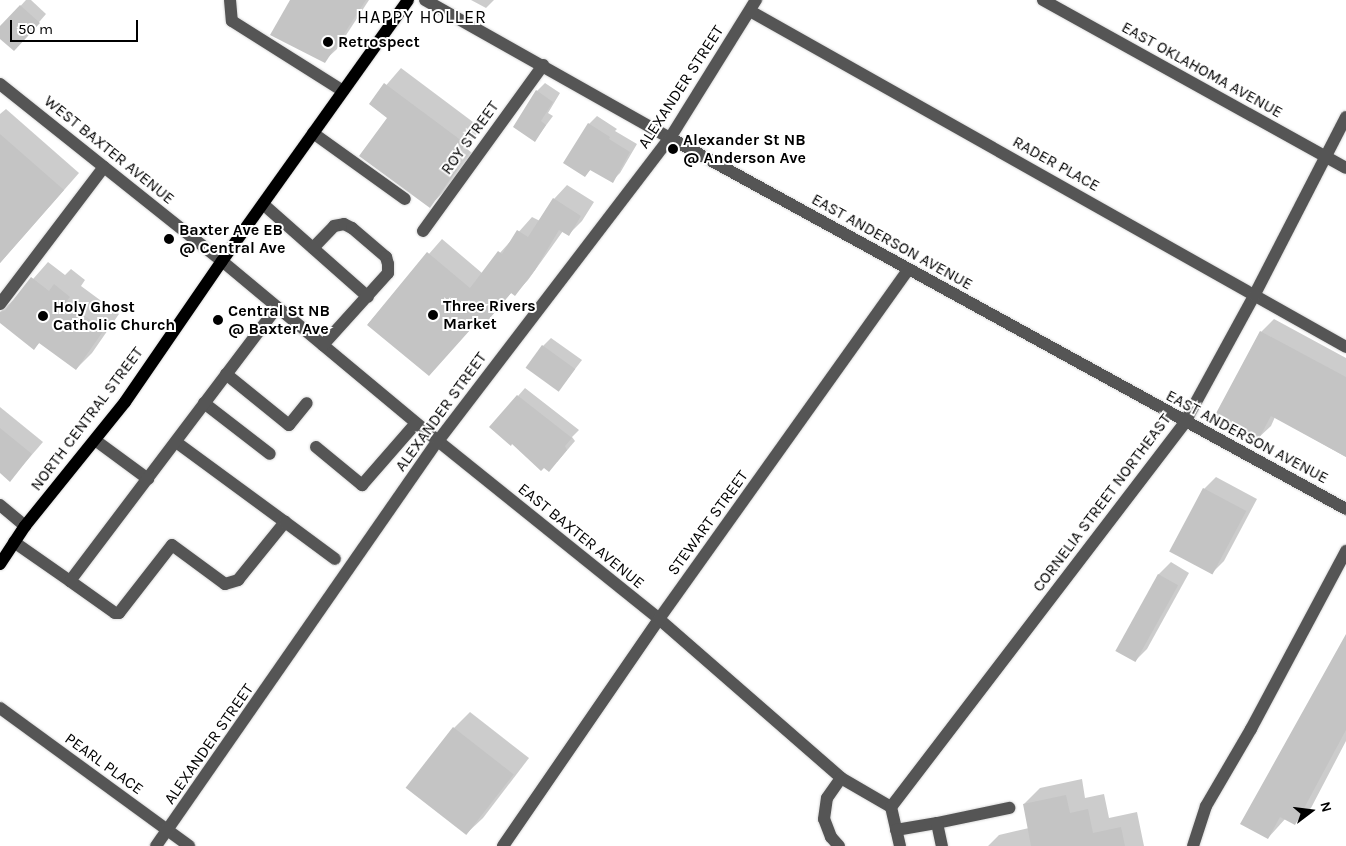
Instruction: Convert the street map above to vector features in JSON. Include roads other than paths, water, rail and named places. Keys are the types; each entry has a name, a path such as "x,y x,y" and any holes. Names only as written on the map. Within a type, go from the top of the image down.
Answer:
{"main road":[{"name":"NORTH CENTRAL STREET","path":"0,564 25,526 125,402 222,261 408,0"}],"street":[{"path":"230,0 232,21 343,91"},
{"name":"EAST ANDERSON AVENUE","path":"425,0 908,270 1346,509"},
{"name":"EAST OKLAHOMA AVENUE","path":"1043,0 1346,168"},
{"name":"ALEXANDER STREET","path":"156,846 169,830 438,441 670,138 753,6"},
{"name":"RADER PLACE","path":"753,6 1346,347"},
{"name":"ROY STREET","path":"423,231 543,65"},
{"name":"WEST BAXTER AVENUE","path":"0,84 222,261"},
{"name":"CORNELIA STREET NORTHEAST","path":"892,807 1185,422 1255,294 1324,156 1346,117"},
{"path":"313,133 405,200"},
{"path":"0,304 104,167"},
{"path":"263,204 368,297"},
{"path":"313,248 334,226 344,224 352,228 386,257 388,272 368,297 323,345"},
{"name":"EAST BAXTER AVENUE","path":"222,261 416,423 659,620 840,778 892,807"},
{"name":"STEWART STREET","path":"503,846 659,620 908,270"},
{"path":"70,581 277,307"},
{"path":"226,374 289,424 307,403"},
{"path":"204,403 270,454"},
{"path":"316,447 362,485 416,423"},
{"path":"95,440 148,479"},
{"path":"176,442 335,559"},
{"path":"0,504 25,526"},
{"path":"14,542 119,613 172,545 225,584 238,580 285,522"},
{"path":"1193,846 1206,806 1251,729 1346,551"},
{"name":"PEARL PLACE","path":"0,708 189,846"},
{"path":"838,846 831,837 824,819 828,798 840,778"},
{"path":"892,807 900,846"},
{"path":"896,830 1009,808"},
{"path":"937,823 942,846"}],"place":[{"name":"Retrospect","path":"328,42"},
{"name":"Alexander St NB @ Anderson Ave","path":"673,149"},
{"name":"Baxter Ave EB @ Central Ave","path":"169,239"},
{"name":"Three Rivers Market","path":"433,315"},
{"name":"Holy Ghost Catholic Church","path":"43,316"},
{"name":"Central St NB @ Baxter Ave","path":"218,320"}],"district":[{"name":"HAPPY HOLLER","path":"422,17"}]}
